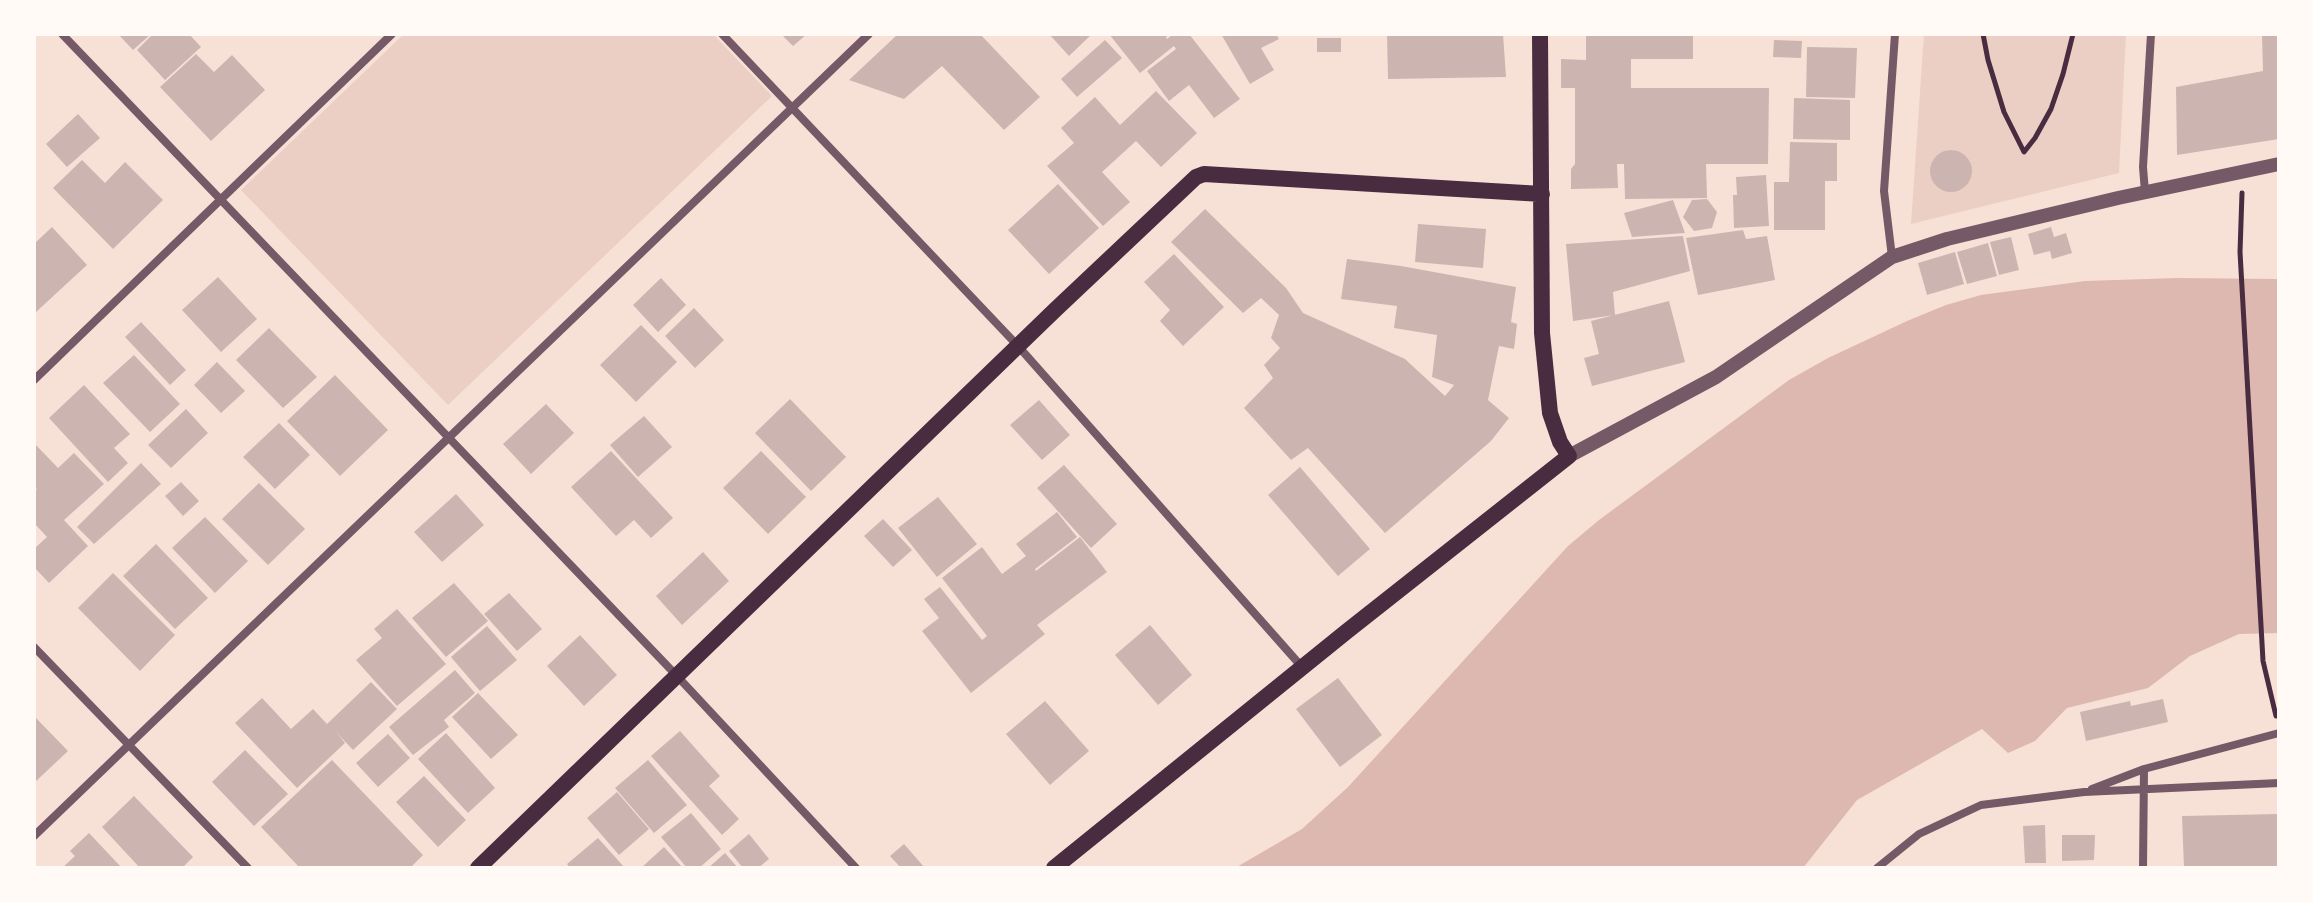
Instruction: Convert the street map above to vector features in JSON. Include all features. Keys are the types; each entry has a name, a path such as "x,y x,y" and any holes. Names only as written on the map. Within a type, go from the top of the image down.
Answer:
{"main road":[{"path":"1054,868 1569,456 1560,442 1550,413 1542,333 1540,34"},
{"path":"478,868 1196,177 1204,174 1542,194"}],"street":[{"path":"62,34 677,676 856,868"},
{"path":"34,380 392,34"},
{"path":"722,34 1018,346 1303,667"},
{"path":"34,836 869,34"},
{"path":"1892,257 1884,191 1895,34"},
{"path":"2145,192 2143,167 2151,34"},
{"path":"1569,456 1716,377 1892,257 1947,239 2279,164"},
{"path":"34,647 248,868"},
{"path":"2084,792 2144,769 2279,731"},
{"path":"2143,868 2144,769"},
{"path":"1877,868 1919,834 1981,805 2084,792 2279,783"}],"path":[{"path":"1983,34 2004,112 2024,152 2051,109 2073,34"},
{"path":"2242,172 2240,252 2263,661 2279,731"}],"shaded area":[{"path":"404,34 713,34 772,96 448,405 241,190"},
{"path":"1924,34 2126,34 2119,173 1911,224"},
{"path":"2279,279 2279,633 2239,634 2190,656 2148,688 2067,708 2035,741 2008,753 1982,729 1857,800 1803,868 1235,868 1302,829 1348,787 1568,546 1789,380 1907,321 1981,295 2085,281"}],"building":[{"path":"118,34 151,34 133,50"},
{"path":"153,34 189,34 201,47 165,80 137,50"},
{"path":"781,34 807,34 793,46"},
{"path":"898,34 980,34 1040,97 1004,130 942,66 904,99 849,80"},
{"path":"1049,34 1092,34 1069,56"},
{"path":"1109,34 1170,34 1167,39 1173,34 1189,34 1240,99 1214,118 1189,85 1169,101 1147,71 1176,49 1174,46 1140,73"},
{"path":"1221,34 1276,34 1279,39 1261,48 1274,70 1250,84"},
{"path":"1387,34 1503,34 1506,77 1388,79"},
{"path":"1586,34 1693,34 1693,59 1631,59 1631,88 1769,88 1768,164 1706,164 1707,198 1625,199 1624,164 1617,164 1618,188 1571,189 1571,169 1575,164 1575,88 1561,88 1561,59 1586,60"},
{"path":"2262,34 2279,34 2279,139 2177,155 2176,87 2263,71"},
{"path":"1317,38 1341,38 1341,52 1317,52"},
{"path":"1105,40 1122,58 1077,97 1061,79"},
{"path":"1774,40 1802,41 1801,58 1773,57"},
{"path":"1807,47 1857,48 1855,98 1806,97"},
{"path":"196,54 214,72 232,55 265,90 211,141 160,87"},
{"path":"1156,91 1197,133 1161,167 1136,141 1102,172 1130,202 1103,226 1047,166 1074,143 1061,128 1095,97 1120,125"},
{"path":"1794,98 1850,100 1850,140 1793,139"},
{"path":"78,114 100,138 67,167 46,144"},
{"path":"1790,142 1837,143 1837,181 1825,181 1825,230 1774,230 1774,182 1789,182"},
{"path":"1951,150 1966,156 1972,171 1966,186 1951,192 1936,186 1930,171 1936,156"},
{"path":"82,160 105,183 125,162 163,200 113,249 53,188"},
{"path":"1766,175 1769,226 1734,228 1736,177"},
{"path":"1058,184 1099,228 1049,274 1008,230"},
{"path":"1707,199 1717,212 1712,228 1694,231 1683,217 1692,200"},
{"path":"1673,200 1685,233 1632,237 1624,213"},
{"path":"1205,209 1286,288 1303,313 1405,359 1445,396 1454,385 1432,377 1437,335 1394,328 1397,306 1341,299 1347,259 1516,287 1511,322 1517,324 1514,349 1499,346 1488,400 1509,418 1491,441 1385,533 1308,448 1291,460 1244,408 1273,378 1264,365 1280,348 1271,338 1279,315 1261,298 1243,313 1171,242"},
{"path":"1418,224 1486,229 1483,268 1415,262"},
{"path":"52,227 87,265 36,312 34,244"},
{"path":"2051,227 2054,237 2066,233 2072,253 2052,259 2050,251 2034,255 2028,234"},
{"path":"1743,230 1746,239 1767,236 1775,280 1698,295 1686,238"},
{"path":"1683,236 1690,271 1613,292 1615,315 1573,321 1566,244"},
{"path":"2011,237 2019,270 1999,275 1990,242"},
{"path":"1988,243 1997,276 1967,284 1957,252"},
{"path":"1955,252 1964,284 1927,295 1918,263"},
{"path":"1174,254 1224,307 1183,346 1160,321 1170,310 1144,282"},
{"path":"218,277 257,319 221,352 182,310"},
{"path":"661,278 686,305 658,332 633,305"},
{"path":"1669,301 1685,362 1592,386 1584,358 1599,354 1591,321"},
{"path":"694,308 724,340 695,368 665,336"},
{"path":"141,322 186,370 170,385 125,337"},
{"path":"641,325 677,362 636,402 600,365"},
{"path":"269,328 317,377 283,408 236,360"},
{"path":"134,355 180,404 150,432 103,383"},
{"path":"217,362 245,391 221,413 194,385"},
{"path":"335,375 388,430 340,476 287,421"},
{"path":"84,385 130,434 114,448 128,463 108,482 49,418"},
{"path":"790,399 846,457 811,491 755,433"},
{"path":"1039,400 1070,435 1042,460 1010,425"},
{"path":"546,404 574,433 531,474 503,444"},
{"path":"186,409 208,433 171,468 148,445"},
{"path":"644,416 672,447 638,477 610,445"},
{"path":"279,423 310,455 275,489 243,457"},
{"path":"34,443 58,468 74,453 104,484 64,520 88,546 49,583 34,567 34,549 47,537 34,523 34,492 37,489 34,486"},
{"path":"611,451 673,518 651,538 634,520 616,536 571,487"},
{"path":"761,451 806,497 768,534 723,488"},
{"path":"141,463 161,484 94,544 77,527"},
{"path":"1064,465 1117,524 1091,548 1037,488"},
{"path":"1300,467 1370,549 1338,576 1268,495"},
{"path":"181,482 199,501 183,516 165,496"},
{"path":"259,483 305,529 268,565 222,519"},
{"path":"456,494 484,525 442,562 414,532"},
{"path":"938,497 977,544 937,577 898,528"},
{"path":"1057,512 1077,537 1036,571 1080,537 1107,572 1037,625 1045,634 971,693 922,631 939,618 924,599 940,587 982,640 987,636 942,578 982,547 1002,574 1026,556 1016,544"},
{"path":"205,517 248,561 215,593 172,548"},
{"path":"883,519 912,550 893,567 864,536"},
{"path":"156,544 208,598 175,629 123,576"},
{"path":"703,552 729,581 682,625 656,596"},
{"path":"113,573 175,635 140,671 78,608"},
{"path":"454,583 488,621 446,657 412,618"},
{"path":"509,593 542,629 517,651 484,614"},
{"path":"397,609 446,664 397,706 356,660 382,638 374,629"},
{"path":"1150,625 1192,675 1158,705 1115,655"},
{"path":"487,626 517,660 480,691 451,657"},
{"path":"580,635 617,675 584,706 547,666"},
{"path":"455,670 475,693 444,720 449,727 413,755 389,727"},
{"path":"1338,678 1382,735 1340,767 1296,709"},
{"path":"371,682 397,709 353,750 336,732 345,743 297,788 235,723 262,698 291,729 313,709 327,724"},
{"path":"478,693 518,735 491,759 452,717"},
{"path":"2163,699 2168,722 2086,741 2080,712 2130,701 2131,706"},
{"path":"1045,701 1089,751 1050,785 1006,734"},
{"path":"34,716 68,751 34,783"},
{"path":"680,731 720,776 709,786 739,819 722,835 651,756"},
{"path":"446,733 495,788 468,813 418,759"},
{"path":"388,734 410,758 378,787 356,763"},
{"path":"245,750 288,794 254,826 212,782"},
{"path":"332,760 423,855 410,868 300,868 261,827"},
{"path":"648,760 687,805 654,833 615,788"},
{"path":"424,776 466,820 438,847 396,802"},
{"path":"617,792 649,829 619,855 587,818"},
{"path":"134,796 193,857 182,868 140,868 102,827"},
{"path":"691,813 721,849 699,868 687,868 661,837"},
{"path":"2279,814 2279,867 2184,868 2182,816"},
{"path":"2045,825 2046,863 2025,863 2023,826"},
{"path":"89,833 122,868 62,868 75,856 70,851"},
{"path":"749,834 769,859 758,868 743,868 729,851"},
{"path":"2062,835 2095,835 2094,860 2062,861"},
{"path":"598,838 625,868 570,868 567,864"},
{"path":"904,844 925,868 901,868 890,856"},
{"path":"664,847 683,868 641,868"},
{"path":"725,853 738,868 708,868"}]}
